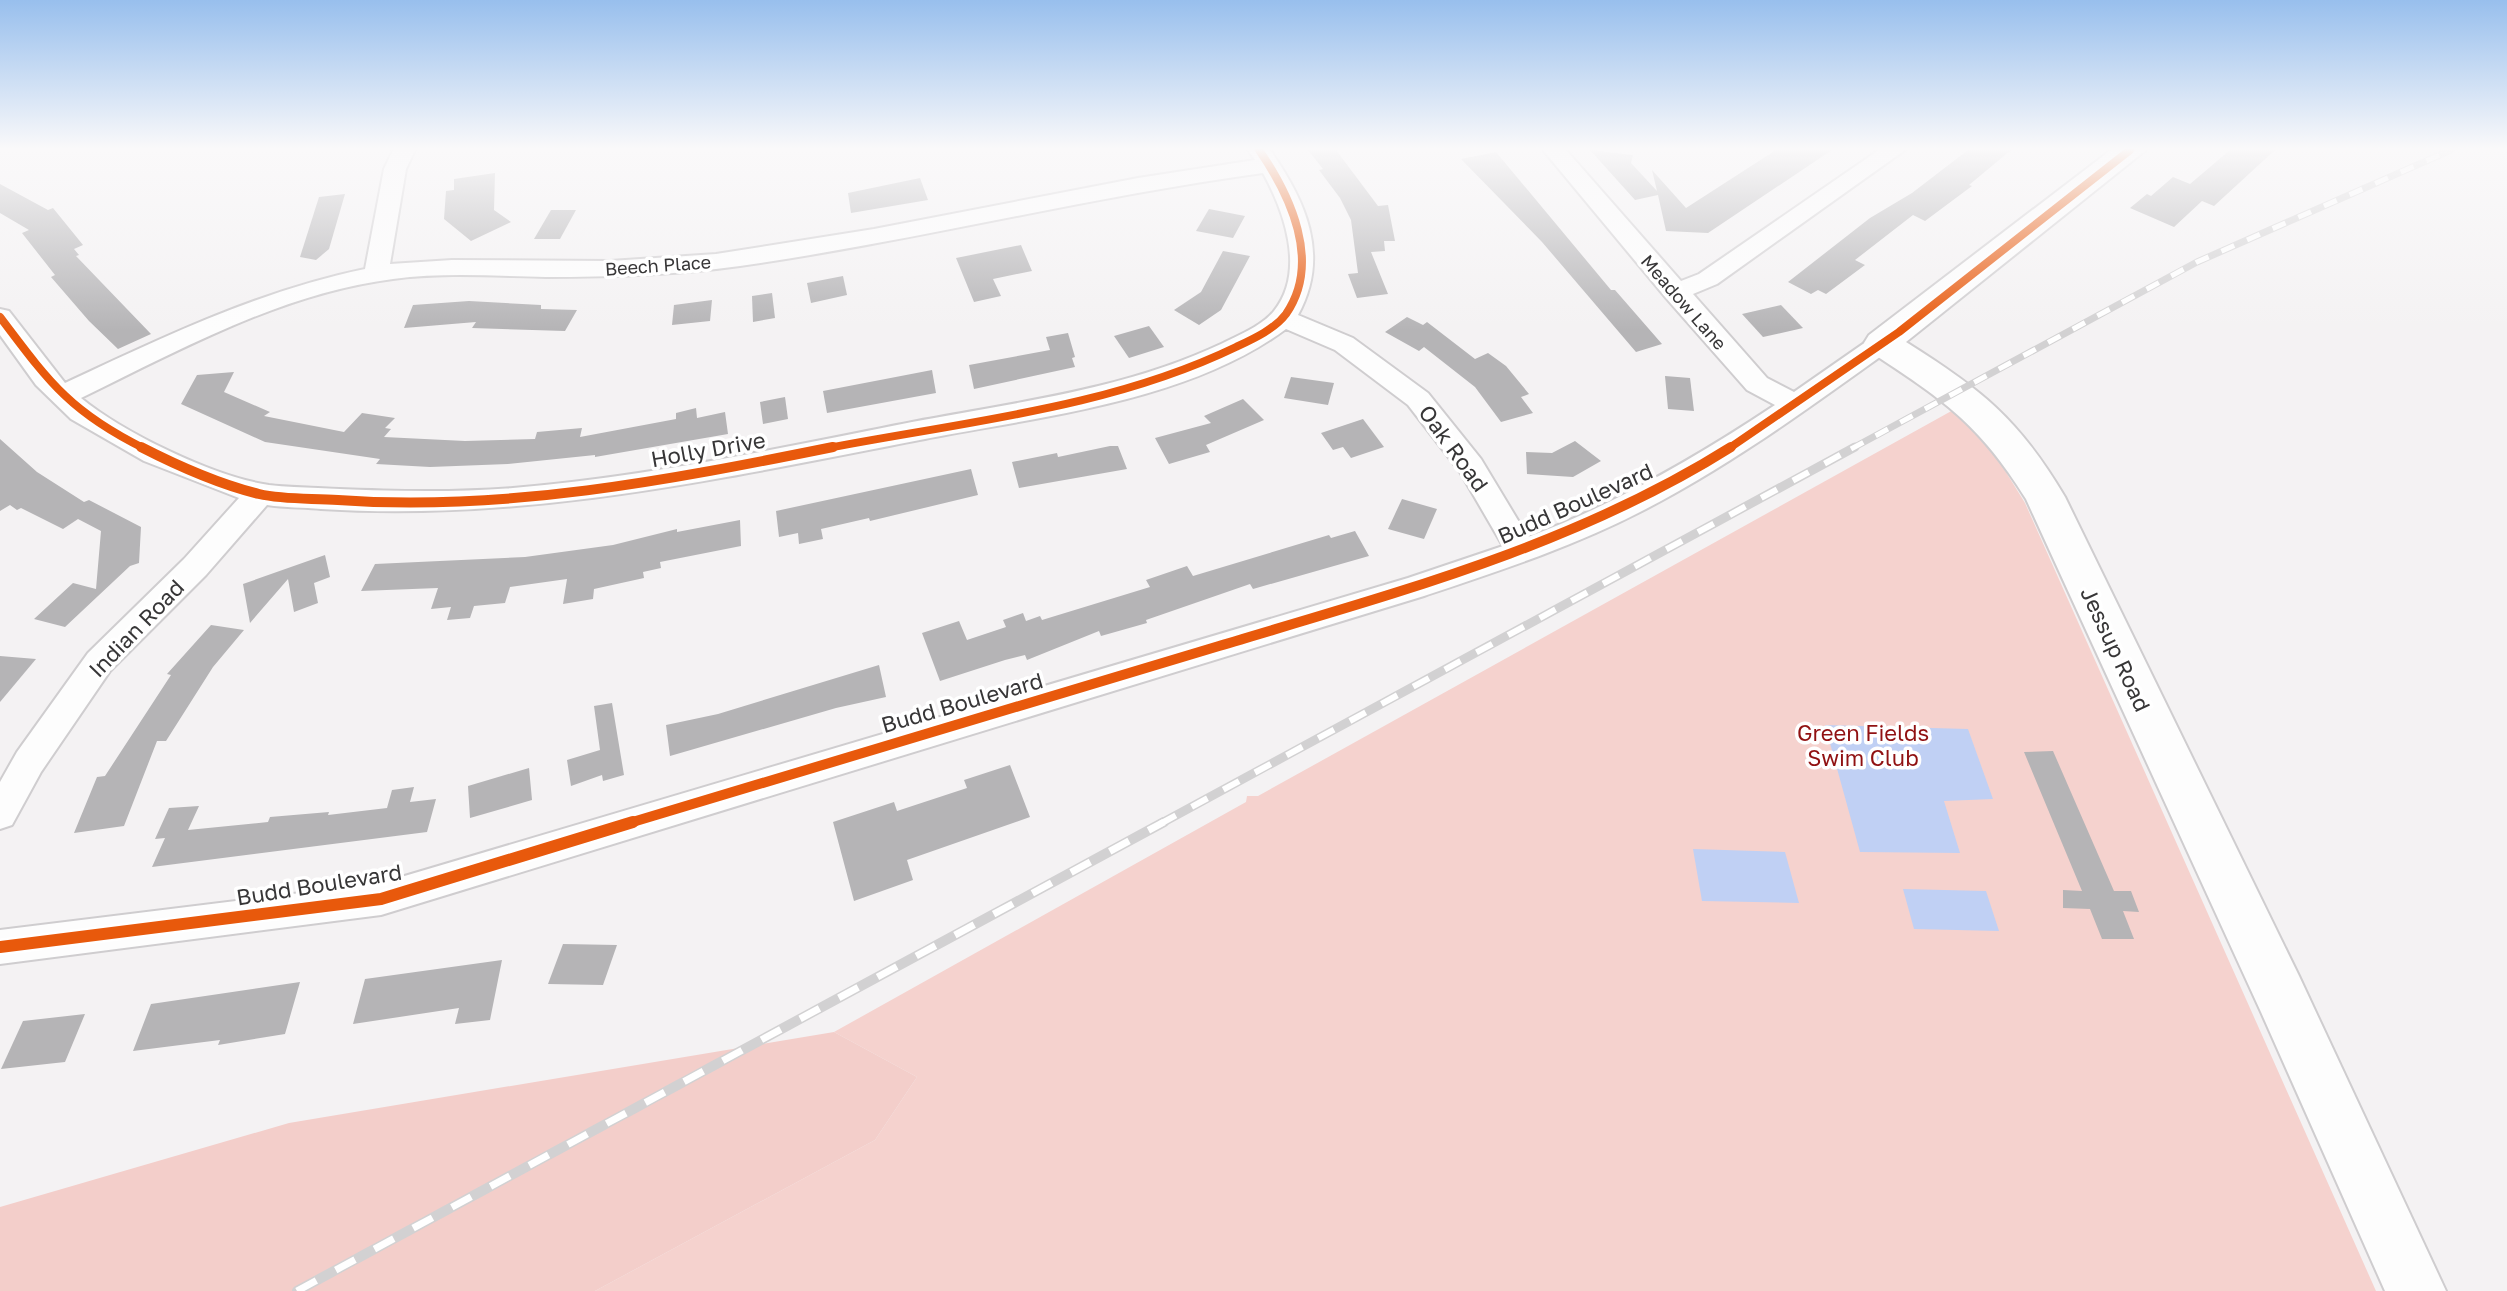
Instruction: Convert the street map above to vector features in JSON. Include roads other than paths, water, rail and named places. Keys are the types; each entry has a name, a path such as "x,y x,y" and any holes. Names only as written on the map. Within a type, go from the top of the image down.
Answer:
{"street":[{"path":"376,274 388,210"},
{"name":"Beech Place","path":"62,396 182,339 267,305 376,274 473,267 596,269 697,265 1010,210"},
{"path":"1283,318 1300,287 1303,254 1289,210"},
{"name":"Meadow Lane","path":"1605,210 1757,384 1795,404"},
{"path":"1675,293 1708,279 1807,210"},
{"path":"1882,343 2053,210"},
{"name":"Holly Drive","path":"0,317 62,396 100,428 260,494 413,504 626,485 862,441 1149,382 1199,365 1283,318"},
{"name":"Oak Road","path":"1283,318 1344,344 1418,399 1471,466 1522,552"},
{"name":"Budd Boulevard","path":"0,947 381,899 1413,588 1522,552 1657,490 1795,404 1882,343"},
{"name":"Jessup Road","path":"1882,343 1986,417 2018,455 2045,497 2280,994 2416,1291"},
{"name":"Indian Road","path":"0,814 29,762 99,662 195,567 260,494"}],"water":[{"path":"1825,725 1968,729 1993,799 1944,801 1960,853 1860,852"},
{"path":"1693,849 1785,852 1799,903 1702,901"},
{"path":"1903,889 1986,891 1999,931 1914,929"}],"railway":[{"path":"1851,449 2197,262 2314,210"},
{"path":"1160,824 1855,447"},
{"path":"297,1291 1164,822"}],"park label":[{"name":"Green Fields Swim Club","path":"1863,744"}]}
